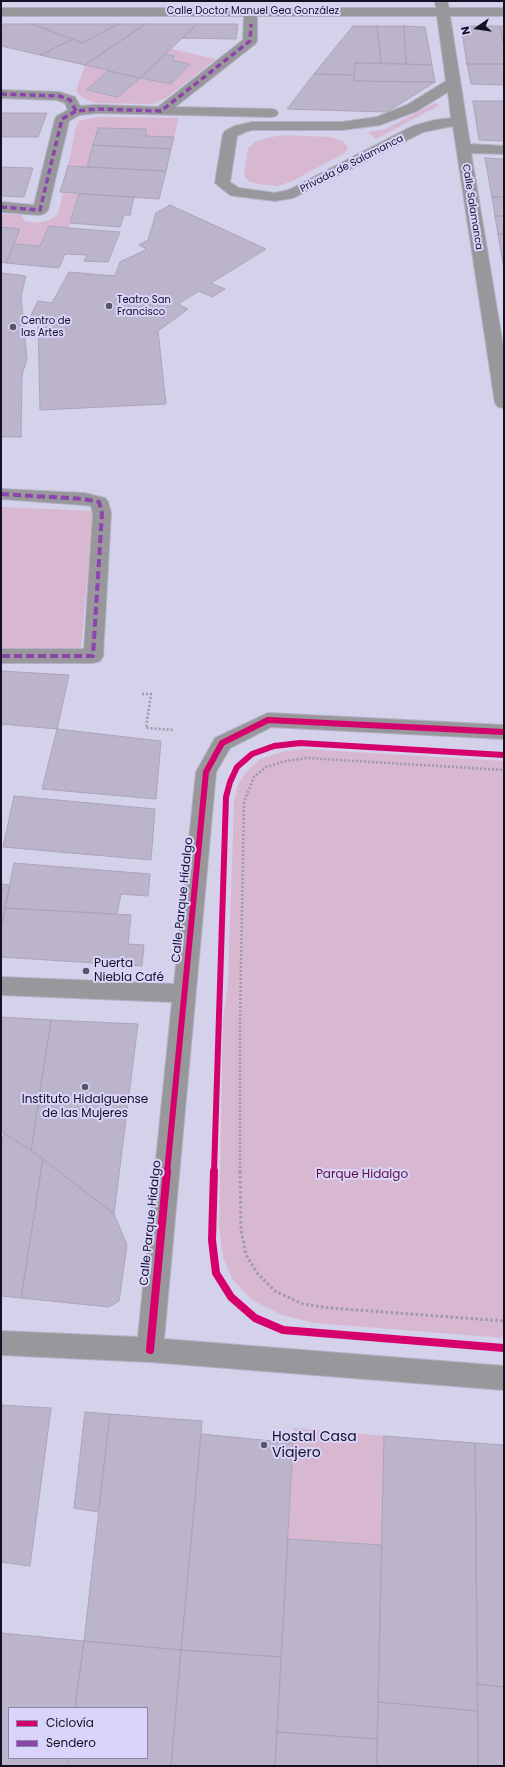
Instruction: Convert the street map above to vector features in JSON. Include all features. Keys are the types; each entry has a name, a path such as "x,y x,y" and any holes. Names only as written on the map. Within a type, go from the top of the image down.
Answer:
{"street":[{"name":"Calle Doctor Manuel Gea González","path":"1,12 251,11 442,6 504,12"},
{"name":"Calle Salamanca","path":"442,6 463,148 497,321 504,403"},
{"path":"161,110 226,62 250,41 251,11"},
{"path":"342,126 380,121 412,108 453,83"},
{"path":"1,94 59,96 70,100 76,111"},
{"path":"1,207 40,210 62,119 76,111 97,109 344,115 380,121"},
{"name":"Privada de Salamanca","path":"342,126 252,126 240,129 230,134 222,183 235,192 275,197 293,194 366,144 435,124 459,121"},
{"path":"342,126 366,144"},
{"path":"463,148 504,150"},
{"path":"1,494 99,502 102,513 92,656 1,656"},
{"name":"Calle Parque Hidalgo","path":"150,1350 206,772 222,742 268,720 504,732"},
{"path":"1,986 185,994"},
{"path":"1,1344 150,1350 504,1378"}],"path":[{"path":"142,694 151,694 146,728 174,730"},
{"path":"504,770 307,758 285,761 266,768 254,777 244,802 240,1020 241,1230 246,1255 258,1274 275,1291 303,1304 330,1308 504,1321"}],"green space":[{"path":"171,49 216,59 166,98 152,104 94,103 82,97 76,91 85,65 108,71 87,91 118,97 140,78 172,84 190,64 172,60 174,56 165,54"},
{"path":"435,103 440,105 376,139 368,132 386,129"},
{"path":"98,117 179,118 174,137 146,136 146,129 98,128 87,167 68,166 76,127 79,121"},
{"path":"283,135 330,137 342,141 348,147 345,153 292,181 279,186 250,182 244,176 248,148 255,142"},
{"path":"63,193 79,194 69,228 49,226 40,246 14,244 20,229 1,227 1,214 21,215 25,221 37,223 50,220 58,214"},
{"path":"1,507 93,511 81,649 1,648"},
{"name":"Parque Hidalgo","path":"304,749 504,761 504,1338 315,1323 282,1315 252,1300 233,1280 223,1258 219,1226 223,1019 228,983 234,801 238,784 247,771 260,759 282,752"},
{"path":"294,1428 384,1436 382,1545 288,1539"}],"building":[{"path":"1,24 32,24 73,39 40,55 1,46 1,38 4,37 1,35"},
{"path":"32,24 119,24 82,43"},
{"path":"119,24 145,24 85,65 40,55 73,39 82,43"},
{"path":"145,24 197,24 140,78 85,65"},
{"path":"197,24 238,24 236,39 182,38"},
{"path":"353,26 377,26 381,63 355,63 354,75 314,74"},
{"path":"377,26 404,26 406,64 381,63"},
{"path":"404,26 425,27 432,65 406,64"},
{"path":"461,26 500,26 504,47 504,64 467,64"},
{"path":"500,26 504,26 504,47"},
{"path":"165,54 174,56 172,60 190,64 171,84 140,78"},
{"path":"355,63 432,65 435,82 354,81"},
{"path":"467,64 504,64 504,85 471,84"},
{"path":"108,71 140,78 118,97 86,90"},
{"path":"314,74 354,75 354,81 435,82 387,112 287,109"},
{"path":"473,101 504,101 504,141 479,140"},
{"path":"1,113 47,113 38,137 1,137"},
{"path":"98,128 146,129 146,136 174,137 171,149 93,145"},
{"path":"93,145 171,149 166,171 87,167"},
{"path":"485,158 504,159 504,197 492,197"},
{"path":"68,166 166,171 159,199 60,192"},
{"path":"1,167 33,168 24,197 1,196"},
{"path":"79,194 134,197 130,215 124,215 120,227 70,223"},
{"path":"492,197 504,197 504,216 495,216"},
{"name":"Teatro San Francisco","path":"170,205 266,249 211,283 225,289 212,297 199,291 178,304 188,309 158,331 166,404 40,410 38,322 28,322 38,301 52,303 69,272 115,276 120,262 147,249 139,245 148,240 156,213"},
{"path":"495,216 504,216 504,234 498,234"},
{"path":"49,226 120,232 108,262 84,261 87,255 65,254 59,268 6,263 14,244 40,246"},
{"path":"1,227 20,229 6,263 1,262"},
{"path":"498,234 504,234 504,270"},
{"name":"Centro de las Artes","path":"1,273 26,276 21,296 27,359 22,375 21,437 1,437"},
{"path":"1,671 69,675 57,729 1,724"},
{"path":"57,729 161,741 156,799 42,789"},
{"path":"14,796 155,809 151,860 3,847"},
{"path":"14,863 150,874 148,896 121,894 117,914 5,908"},
{"path":"1,884 10,885 1,929"},
{"path":"5,908 131,915 128,944 144,945 142,966 1,957 1,929"},
{"path":"1,1017 51,1020 31,1150 1,1131"},
{"name":"Instituto Hidalguense de las Mujeres","path":"51,1020 138,1024 114,1214 31,1150"},
{"path":"4,1133 43,1159 21,1298 1,1296 1,1148"},
{"path":"43,1159 114,1214 127,1245 119,1301 109,1307 21,1298"},
{"path":"1,1405 51,1408 30,1566 1,1562"},
{"path":"85,1412 110,1414 98,1512 74,1508"},
{"path":"110,1414 202,1421 181,1650 84,1641"},
{"path":"201,1434 293,1443 281,1657 181,1650"},
{"path":"384,1436 475,1443 478,1711 378,1702"},
{"path":"475,1443 504,1445 504,1687 477,1684"},
{"path":"288,1539 382,1545 377,1739 277,1732"},
{"path":"1,1633 84,1641 75,1707 8,1707 8,1759 69,1759 68,1766 1,1766"},
{"path":"84,1641 181,1650 171,1766 68,1766 69,1759 148,1759 148,1707 75,1707"},
{"path":"181,1650 281,1657 275,1766 171,1766"},
{"path":"477,1684 504,1687 504,1766 478,1766"},
{"path":"378,1702 478,1711 478,1766 377,1766"},
{"path":"277,1732 377,1739 377,1766 275,1766"}],"marked path":[{"path":"1,207 40,210 62,119 76,111 97,109 161,111 250,41 251,24"},
{"path":"1,94 59,96 70,100 76,111"},
{"path":"1,494 84,499 99,502 102,513 93,656 1,656"}],"cycle path":[{"path":"150,1350 206,772 222,743 268,720 504,732"},
{"path":"504,755 300,743 274,746 252,754 237,767 230,782 226,797 212,1240 216,1273 231,1297 255,1318 283,1330 504,1348"}],"place":[{"name":"Teatro San Francisco","path":"109,306"},
{"name":"Centro de las Artes","path":"13,327"},
{"name":"Puerta Niebla Café","path":"86,971"},
{"name":"Instituto Hidalguense de las Mujeres","path":"85,1087"},
{"name":"Hostal Casa Viajero","path":"264,1445"}]}
